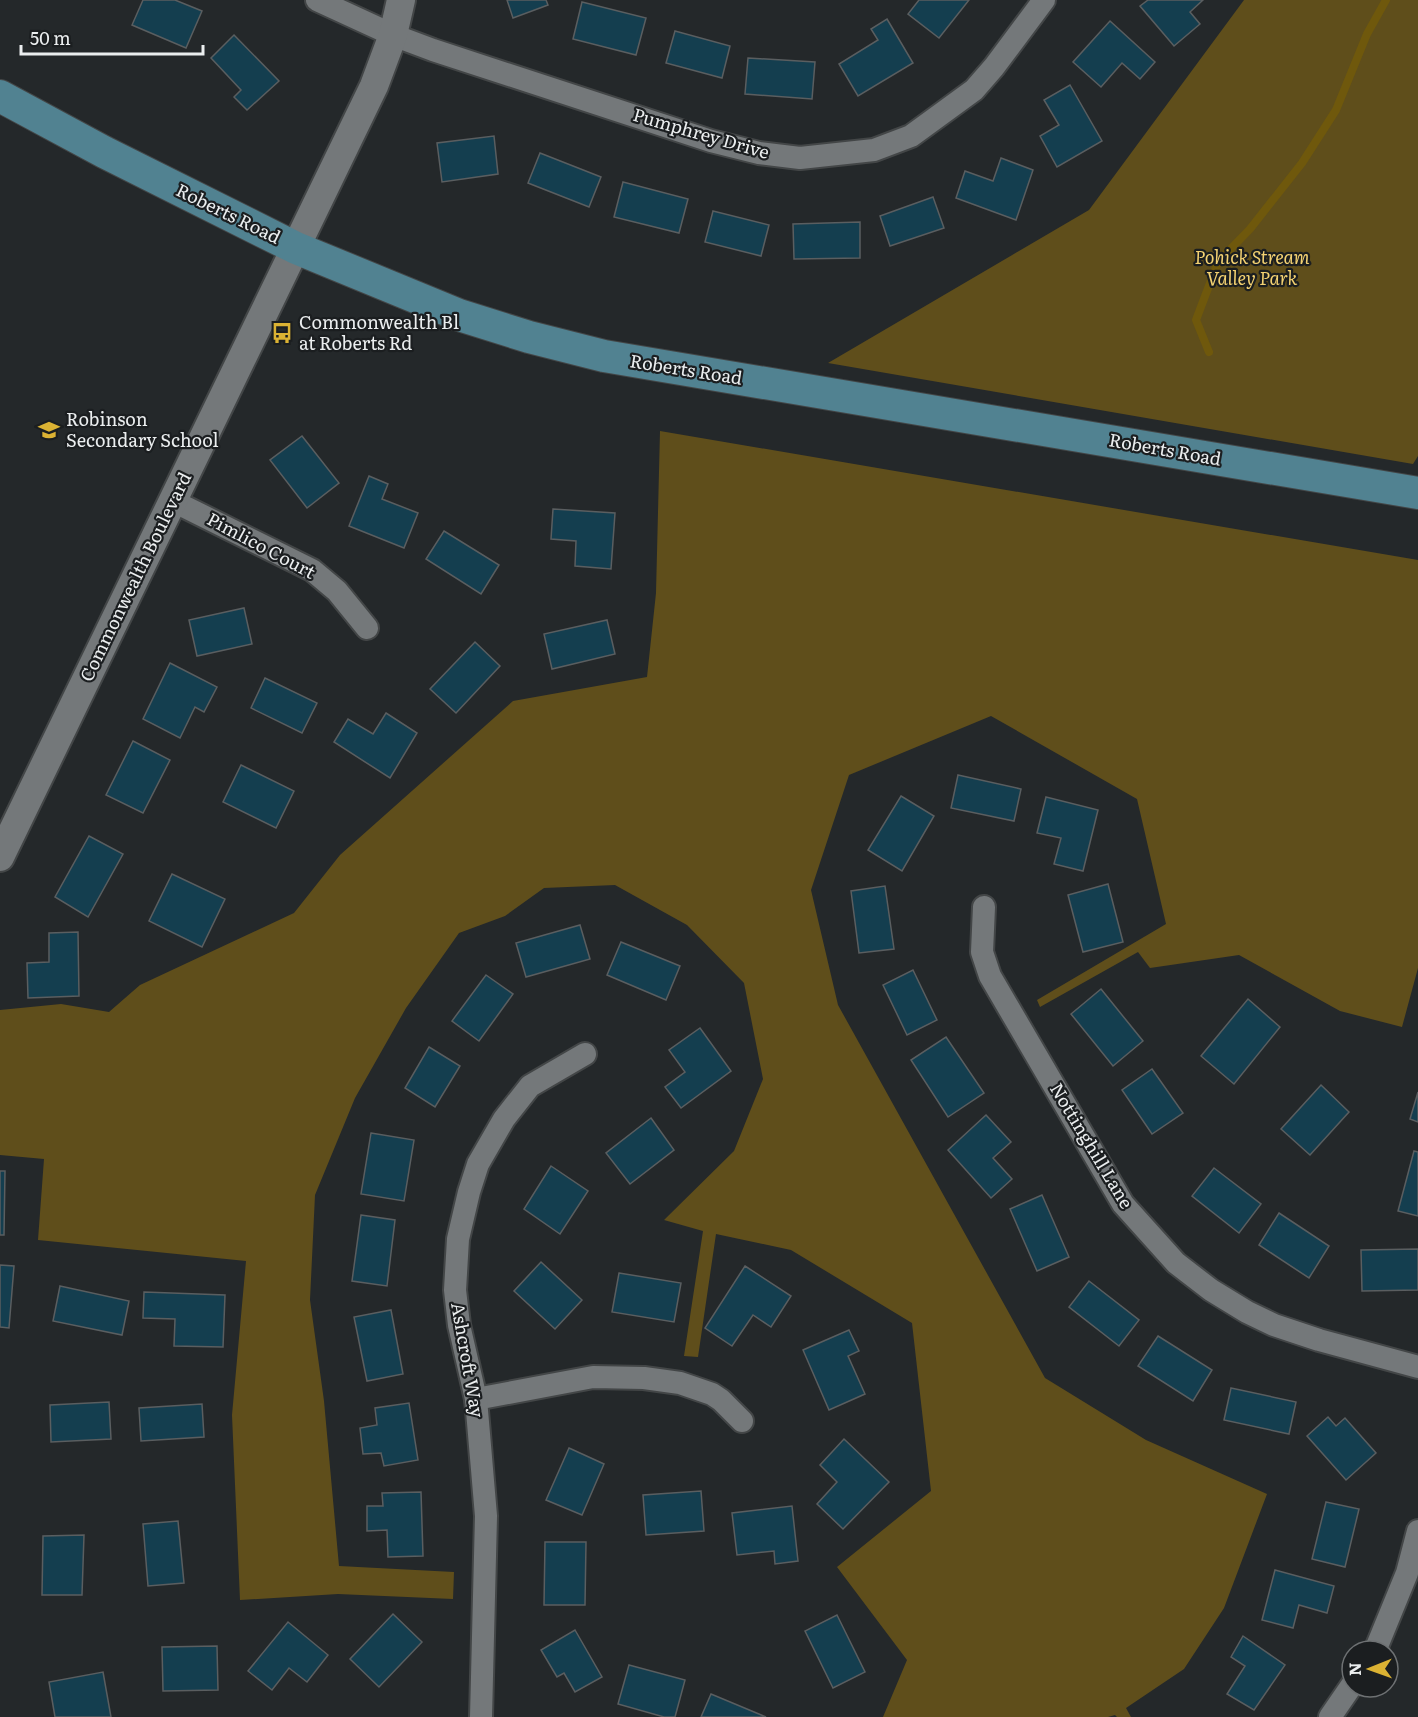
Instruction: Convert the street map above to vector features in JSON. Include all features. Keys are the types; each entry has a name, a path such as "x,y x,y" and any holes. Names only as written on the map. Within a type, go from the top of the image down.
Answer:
{"main road":[{"name":"Roberts Road","path":"0,96 104,152 296,248 459,315 529,337 604,356 1418,493"}],"street":[{"name":"Pumphrey Drive","path":"317,0 393,35 711,141 759,153 800,158 874,150 910,136 974,90 1044,0"},
{"name":"Commonwealth Boulevard","path":"0,857 374,86 393,35 401,0"},
{"name":"Pimlico Court","path":"173,501 312,570 337,591 367,628"},
{"name":"Nottinghill Lane","path":"984,908 981,952 990,976 1123,1204 1176,1263 1211,1290 1274,1325 1319,1340 1418,1366"},
{"name":"Ashcroft Way","path":"481,1717 486,1516 476,1399 459,1325 455,1290 458,1239 478,1164 490,1140 520,1096 530,1086 585,1054"},
{"path":"476,1399 593,1377 644,1378 680,1383 712,1394 742,1420"},
{"path":"1380,1639 1407,1572 1418,1531"},
{"path":"1330,1717 1342,1699"}],"green space":[{"name":"Pohick Stream Valley Park","path":"1244,0 1418,0 1418,456 1413,464 828,363 1089,210"},
{"path":"660,431 1418,560 1418,968 1402,1027 1340,1011 1239,955 1150,968 1138,952 1040,1007 1037,1000 1166,924 1137,799 991,716 849,775 811,890 838,1005 1045,1378 1146,1440 1267,1494 1224,1608 1184,1669 1126,1708 1131,1717 1115,1715 1108,1717 883,1717 907,1660 837,1567 931,1491 912,1323 791,1250 716,1234 698,1357 684,1356 703,1231 664,1220 734,1151 763,1079 744,983 687,925 615,885 544,888 505,916 459,933 406,1008 355,1098 315,1195 310,1300 324,1401 339,1566 454,1572 453,1599 338,1594 240,1600 232,1415 246,1261 38,1240 44,1159 0,1155 0,1010 61,1004 109,1012 140,985 294,913 340,855 513,701 647,677 656,593"}],"building":[{"path":"143,0 175,0 202,11 186,48 132,25"},
{"path":"507,0 546,0 548,5 513,18"},
{"path":"919,0 969,0 939,38 908,14"},
{"path":"1148,0 1203,0 1190,12 1200,24 1174,46 1140,6"},
{"path":"582,2 646,18 636,55 573,39"},
{"path":"887,19 913,63 858,96 839,64 878,40 871,29"},
{"path":"1110,21 1155,62 1140,79 1122,63 1101,87 1073,62"},
{"path":"675,31 730,46 722,78 666,63"},
{"path":"234,35 279,81 247,110 234,97 241,90 211,58"},
{"path":"748,58 815,62 812,99 745,94"},
{"path":"1070,85 1102,141 1057,167 1040,136 1059,125 1044,100"},
{"path":"494,136 498,174 442,182 437,143"},
{"path":"540,153 601,177 589,207 528,183"},
{"path":"1001,158 1033,170 1016,220 956,198 965,171 993,181"},
{"path":"623,182 688,199 679,233 614,217"},
{"path":"933,197 944,228 890,246 880,216"},
{"path":"713,211 769,225 761,256 705,242"},
{"path":"860,222 860,258 794,259 793,224"},
{"path":"302,436 339,483 307,508 270,460"},
{"path":"369,476 388,484 382,499 418,513 404,548 349,526"},
{"path":"553,509 615,513 611,569 575,566 576,541 551,539"},
{"path":"444,531 499,565 481,594 426,559"},
{"path":"244,608 252,644 197,656 189,620"},
{"path":"607,620 615,654 552,669 544,634"},
{"path":"475,642 500,666 456,713 430,689"},
{"path":"170,663 217,687 204,712 195,707 180,738 143,719"},
{"path":"265,678 317,703 302,733 251,708"},
{"path":"386,713 417,733 390,778 334,742 348,719 373,734"},
{"path":"133,741 170,760 143,813 106,795"},
{"path":"241,765 294,791 276,828 223,802"},
{"path":"958,775 1021,789 1014,821 951,808"},
{"path":"901,796 934,816 902,871 868,850"},
{"path":"1046,797 1098,810 1083,871 1054,864 1061,838 1037,833"},
{"path":"89,836 123,854 88,917 55,897"},
{"path":"172,874 225,899 202,947 149,921"},
{"path":"1108,884 1123,942 1083,952 1068,895"},
{"path":"885,886 894,949 859,953 851,891"},
{"path":"580,925 590,959 526,977 516,943"},
{"path":"78,932 79,996 28,998 27,963 49,962 49,933"},
{"path":"621,942 680,966 666,1000 607,975"},
{"path":"913,970 937,1020 907,1035 883,985"},
{"path":"486,975 513,994 479,1041 452,1021"},
{"path":"1101,989 1143,1041 1113,1066 1071,1014"},
{"path":"1248,999 1280,1027 1234,1084 1201,1056"},
{"path":"700,1028 731,1071 681,1108 665,1087 685,1072 669,1050"},
{"path":"946,1037 984,1093 948,1117 911,1060"},
{"path":"429,1047 460,1066 435,1107 405,1088"},
{"path":"1152,1069 1183,1113 1152,1134 1122,1090"},
{"path":"1321,1085 1349,1112 1310,1155 1281,1129"},
{"path":"1418,1092 1418,1122 1410,1119"},
{"path":"986,1115 1011,1142 993,1158 1012,1179 991,1198 948,1150"},
{"path":"651,1118 674,1150 630,1184 606,1153"},
{"path":"371,1133 414,1140 404,1201 361,1194"},
{"path":"1414,1151 1418,1152 1418,1216 1398,1211"},
{"path":"551,1166 588,1191 560,1234 524,1209"},
{"path":"1214,1168 1261,1204 1239,1233 1192,1196"},
{"path":"0,1171 5,1171 4,1235 0,1235"},
{"path":"1042,1195 1069,1257 1037,1271 1010,1209"},
{"path":"1279,1213 1329,1246 1309,1278 1259,1245"},
{"path":"361,1215 395,1220 387,1286 352,1281"},
{"path":"1418,1249 1418,1290 1362,1291 1361,1250"},
{"path":"541,1262 582,1300 555,1329 514,1291"},
{"path":"0,1265 14,1266 9,1328 0,1327"},
{"path":"745,1266 791,1296 771,1327 753,1315 732,1346 705,1328"},
{"path":"619,1273 681,1283 674,1322 612,1312"},
{"path":"1089,1281 1139,1320 1119,1346 1069,1307"},
{"path":"60,1286 129,1301 122,1335 53,1321"},
{"path":"144,1292 225,1295 223,1347 174,1346 175,1319 143,1318"},
{"path":"391,1310 403,1374 367,1381 354,1317"},
{"path":"849,1330 859,1351 848,1356 865,1394 829,1410 803,1350"},
{"path":"1158,1336 1212,1370 1193,1401 1138,1366"},
{"path":"1231,1388 1296,1402 1289,1434 1224,1420"},
{"path":"109,1402 111,1439 51,1442 50,1405"},
{"path":"409,1403 418,1460 384,1466 381,1453 363,1454 360,1428 377,1425 375,1408"},
{"path":"202,1404 204,1437 141,1441 139,1408"},
{"path":"1328,1417 1336,1426 1345,1418 1376,1453 1346,1480 1307,1436"},
{"path":"844,1439 889,1482 843,1529 817,1504 837,1482 820,1465"},
{"path":"569,1448 604,1464 582,1515 546,1500"},
{"path":"701,1491 704,1531 646,1535 643,1495"},
{"path":"421,1492 423,1556 388,1557 387,1530 367,1531 367,1506 383,1506 382,1493"},
{"path":"1326,1502 1359,1509 1345,1567 1312,1559"},
{"path":"792,1506 798,1561 775,1564 774,1551 737,1555 732,1513"},
{"path":"178,1521 184,1583 148,1586 143,1524"},
{"path":"84,1535 82,1595 42,1595 43,1536"},
{"path":"545,1542 586,1542 585,1605 544,1605"},
{"path":"1275,1570 1334,1586 1327,1613 1299,1605 1293,1628 1262,1620"},
{"path":"393,1614 422,1642 379,1687 350,1659"},
{"path":"837,1615 865,1672 833,1688 805,1631"},
{"path":"288,1622 328,1655 307,1682 289,1668 272,1690 248,1671"},
{"path":"575,1630 602,1677 575,1692 564,1673 557,1677 541,1650"},
{"path":"1243,1636 1285,1665 1254,1710 1227,1694 1245,1666 1231,1657"},
{"path":"217,1646 218,1690 163,1691 162,1647"},
{"path":"629,1665 685,1680 675,1717 664,1717 618,1704"},
{"path":"103,1672 111,1717 55,1717 49,1682"},
{"path":"711,1694 766,1717 701,1717"}],"waterway":[{"path":"1209,352 1196,320 1218,262 1250,229 1302,163 1336,110 1367,34 1386,0"}],"place":[{"name":"Commonwealth Bl at Roberts Rd","path":"282,333"},
{"name":"Robinson Secondary School","path":"49,430"}]}
